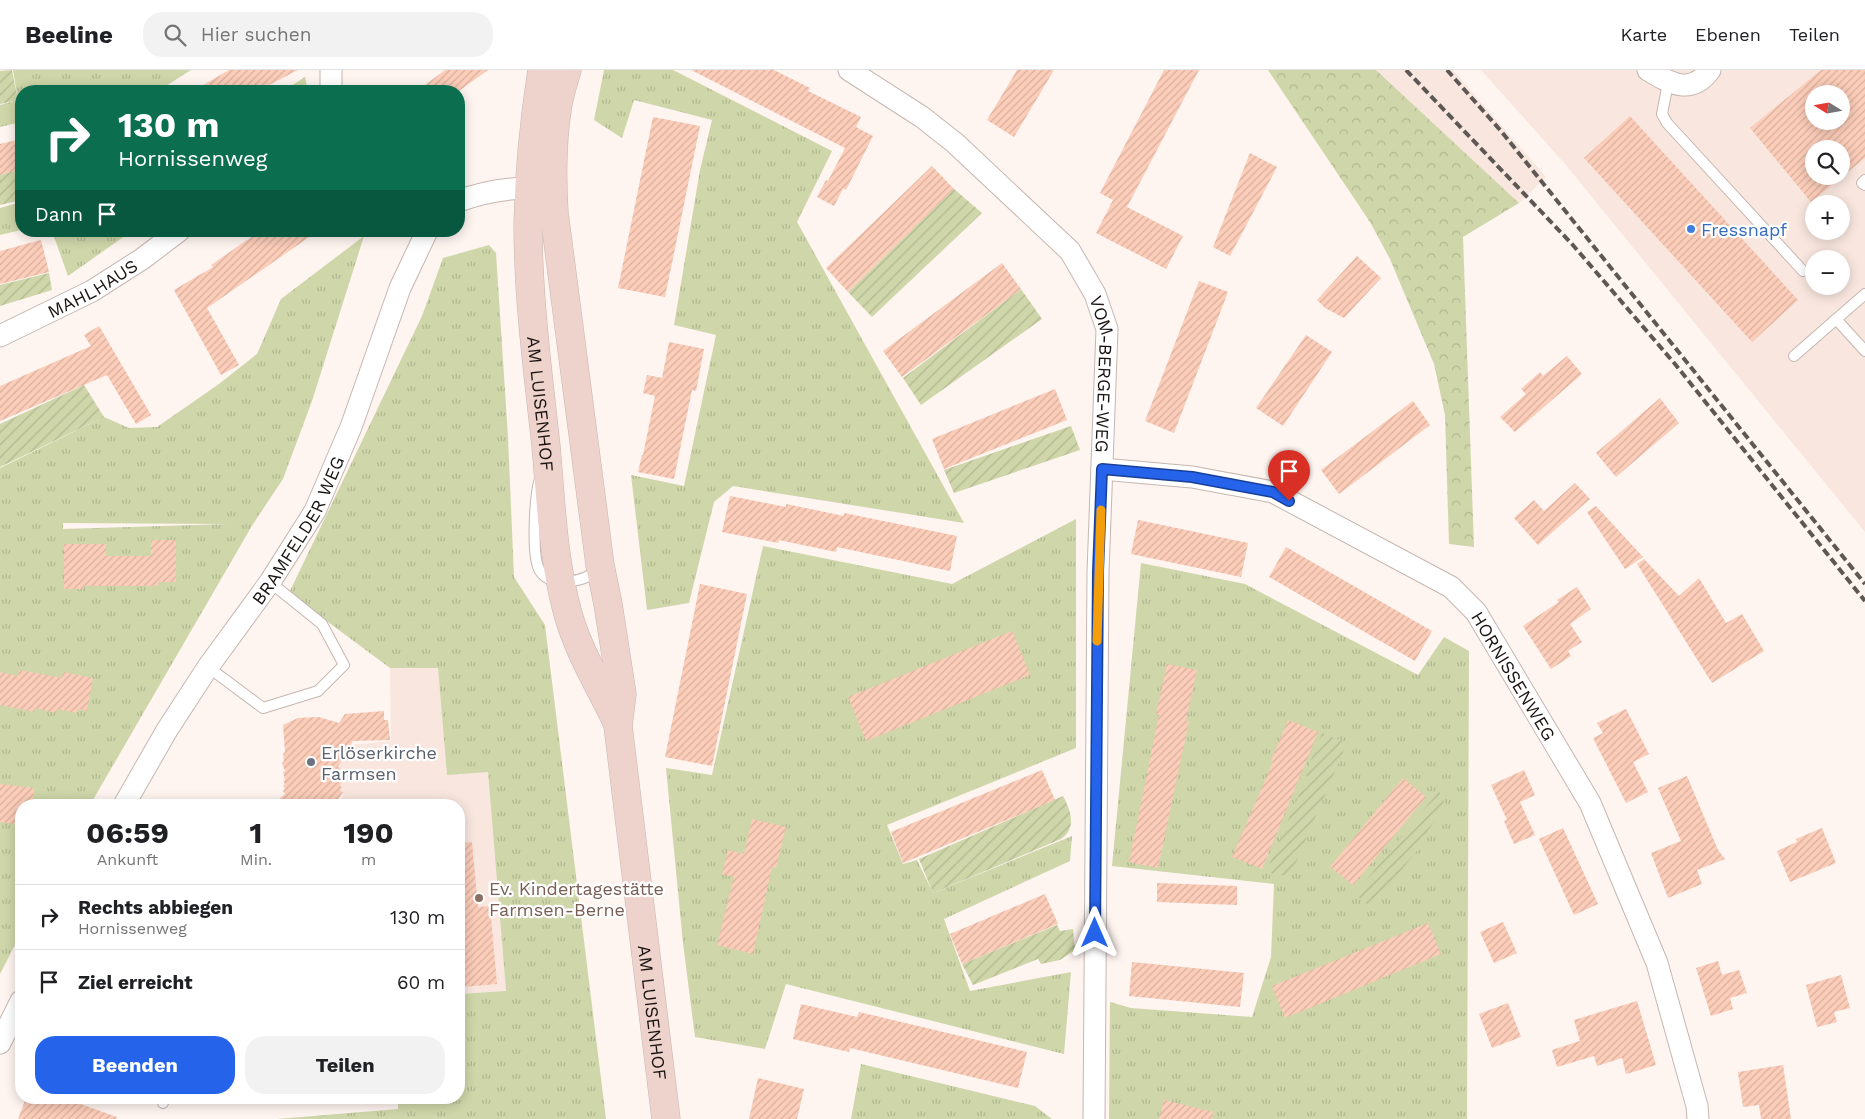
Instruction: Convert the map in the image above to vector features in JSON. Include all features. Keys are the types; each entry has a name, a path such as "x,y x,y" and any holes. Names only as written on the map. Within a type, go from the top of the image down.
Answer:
{"main road":[{"name":"AM LUISENHOF","path":"542,70 535,123 541,188 557,239 600,565 622,694 618,726 666,1119"},
{"name":"AM LUISENHOF","path":"567,70 541,188 529,268 553,531 560,582 569,617 583,653 618,726"}],"street":[{"path":"331,70 331,85"},
{"name":"VOM-BERGE-WEG","path":"850,70 922,118 955,143 1070,251 1095,294 1107,329 1098,580 1094,1119"},
{"path":"1648,70 1691,84 1710,70"},
{"path":"465,199 479,193 541,188"},
{"name":"MAHLHAUS","path":"0,336 92,291 171,237"},
{"name":"BRAMFELDER WEG","path":"127,799 167,730 208,668 270,582 315,511 351,427 400,288 424,237"},
{"name":"HORNISSENWEG","path":"1102,469 1192,477 1273,492 1451,587 1476,612 1590,803 1657,962 1697,1106 1698,1119"},
{"path":"0,1043 15,1013"}],"lane":[{"path":"1665,76 1662,114 1667,123 1803,271"},
{"path":"1865,180 1862,183 1865,185"},
{"path":"1794,356 1865,294"},
{"path":"1836,319 1865,351"},
{"path":"560,582 577,581 588,577 600,565"},
{"path":"208,668 263,708 318,691 344,665 322,624 270,582"}],"shaded area":[{"path":"1376,70 1453,70 1546,177 1519,203"},
{"path":"1481,70 1865,70 1865,532 1565,164"},
{"name":"Ev. Kindertagestätte Farmsen-Berne","path":"390,668 438,668 447,774 488,772 506,991 465,994 465,799 342,799 343,796 340,786 342,783 339,781 341,774 338,772 340,764 337,763 338,746 391,741"}],"green space":[{"path":"12,70 15,85 15,101 0,104 0,71"},
{"path":"13,70 191,70 167,85 16,85"},
{"path":"604,70 673,70 832,151 797,222 964,523 733,486 714,502 689,603 647,610 631,475 684,486 716,335 674,325 700,170 712,120 634,100 622,138 594,120"},
{"path":"1268,70 1376,70 1519,203 1463,237 1474,547 1449,544 1445,415 1434,364 1390,259 1370,222"},
{"path":"305,77 307,85 292,85"},
{"path":"15,101 15,123 0,127 0,105"},
{"path":"15,171 15,201 0,205 0,175"},
{"path":"954,189 982,213 872,317 848,292"},
{"path":"15,204 15,231 0,235 0,208"},
{"path":"54,237 123,237 68,276"},
{"path":"364,237 312,401 283,479 253,524 93,799 15,799 15,945 0,974 0,468 104,417 129,428 157,427 219,384 257,354 281,299","holes":["63,523 228,524 63,529"]},
{"path":"489,245 496,253 508,437 514,577 545,625 606,1119 277,1119 398,1109 398,1104 465,1104 465,994 506,991 488,772 447,775 438,668 390,668 289,593 422,316 443,258"},
{"path":"49,273 52,290 0,306 0,285"},
{"path":"1021,289 1042,319 921,405 903,378"},
{"path":"84,385 104,417 0,467 0,424"},
{"path":"1071,426 1080,450 954,493 944,470"},
{"path":"1076,519 1076,748 887,825 903,864 917,860 933,893 1072,836 1070,861 944,919 970,991 1071,972 1064,1054 786,984 765,1049 695,1037 683,943 666,768 712,775 763,546 952,584"},
{"path":"1141,563 1245,584 1418,675 1444,637 1469,651 1467,1119 1109,1119 1110,1002 1131,1008 1252,1017 1271,957 1274,884 1112,866"},
{"path":"1322,733 1347,743 1290,877 1266,872 1307,776 1305,775"},
{"path":"1439,791 1446,806 1418,844 1419,848 1371,908 1355,894"},
{"path":"1063,796 1070,813 1071,825 1066,835 1061,839 933,893 919,859"},
{"path":"1057,925 1060,931 1073,929 1075,950 1060,960 1041,964 1038,959 973,985 962,964"},
{"path":"861,1064 1035,1106 1052,1119 851,1119"}],"building":[{"path":"229,70 298,70 269,85 203,85"},
{"path":"445,70 488,70 465,87 465,85 425,85"},
{"path":"691,70 774,70 810,88 808,91 861,117 856,127 873,136 846,190 831,183 843,189 834,206 817,197 826,180 828,181 845,148"},
{"path":"1017,70 1054,70 1014,137 987,120"},
{"path":"1164,70 1199,70 1127,207 1183,236 1166,269 1096,233 1113,200 1100,193"},
{"path":"1821,70 1865,70 1865,158 1850,170 1850,140 1805,140 1805,185 1832,185 1820,195 1805,195 1750,128"},
{"name":"Fressnapf","path":"1630,116 1798,300 1752,342 1584,158"},
{"path":"653,117 700,126 665,297 618,288"},
{"path":"15,140 15,171 0,175 0,144"},
{"path":"1250,153 1277,167 1230,256 1213,247"},
{"path":"932,166 954,189 848,292 826,268"},
{"path":"251,237 309,237 207,308 239,365 221,375 174,290 213,267 211,265"},
{"path":"41,240 49,272 0,284 0,251"},
{"path":"1357,256 1381,278 1344,318 1325,308 1317,300"},
{"path":"1002,263 1021,289 902,377 883,351"},
{"path":"1199,281 1228,292 1174,433 1145,421"},
{"path":"99,326 151,415 136,424 107,375 0,421 0,386 91,346 84,335"},
{"path":"1306,335 1332,352 1283,426 1256,408"},
{"path":"669,342 704,349 696,391 692,390 674,479 638,472 655,396 643,393 647,375 662,378"},
{"path":"1567,356 1582,374 1515,432 1500,417 1526,394 1521,389 1540,372 1543,376"},
{"path":"1055,389 1067,420 944,469 932,439"},
{"path":"1660,398 1679,423 1616,477 1596,453"},
{"path":"1413,401 1430,425 1339,494 1321,470"},
{"path":"1575,483 1590,499 1538,545 1514,518 1534,500 1544,511"},
{"path":"730,496 786,507 786,504 844,516 844,513 957,536 950,571 837,547 836,552 779,540 778,543 722,532"},
{"path":"1596,506 1643,557 1625,569 1587,512"},
{"path":"1138,520 1248,543 1241,577 1131,554"},
{"path":"151,540 176,540 176,582 158,582 158,586 84,586 84,589 64,589 64,544 106,544 106,556 151,556"},
{"path":"1286,547 1432,631 1415,661 1269,577"},
{"path":"1644,559 1679,596 1699,578 1726,623 1742,614 1764,651 1712,683 1637,564"},
{"path":"700,584 747,594 712,766 665,757"},
{"path":"1577,587 1591,609 1570,624 1582,642 1568,651 1571,656 1551,669 1523,626 1559,602 1557,600"},
{"path":"1012,631 1030,675 866,741 848,697"},
{"path":"1167,664 1197,670 1186,721 1189,721 1158,868 1129,862 1159,715 1156,714"},
{"path":"19,670 62,678 63,672 93,678 87,711 78,709 77,713 57,709 56,713 35,708 34,712 0,705 0,672 18,676"},
{"path":"1626,709 1649,754 1633,762 1648,792 1626,803 1593,738 1603,733 1597,723"},
{"name":"Erlöserkirche Farmsen","path":"384,711 384,720 388,720 390,740 353,741 338,767 341,769 338,772 341,774 339,781 342,783 340,790 343,792 339,799 279,799 285,794 283,791 285,784 283,781 285,780 283,772 285,771 282,763 285,752 283,725 298,718 319,717 339,723 345,714"},
{"path":"1288,720 1318,732 1262,869 1232,857 1273,762 1271,761"},
{"path":"1042,770 1055,800 903,863 891,832"},
{"path":"1524,770 1535,795 1520,802 1535,835 1514,844 1504,821 1507,820 1491,785"},
{"path":"1687,776 1718,850 1725,859 1697,870 1702,884 1668,898 1651,853 1681,841 1658,788"},
{"path":"1403,778 1426,797 1353,885 1330,867"},
{"path":"0,784 34,788 33,799 15,799 15,824 0,822"},
{"path":"752,819 786,827 776,868 772,867 753,954 717,945 734,877 722,874 728,850 744,854"},
{"path":"1563,828 1598,904 1574,915 1539,839"},
{"path":"1822,828 1836,863 1790,882 1777,851 1797,842 1796,839"},
{"path":"472,842 478,907 490,906 497,984 465,987 465,843"},
{"path":"1157,883 1237,886 1237,905 1157,902"},
{"path":"1045,894 1058,924 962,964 950,934"},
{"path":"1503,922 1517,953 1494,963 1480,932"},
{"path":"1428,923 1441,954 1285,1018 1272,986"},
{"path":"1718,961 1722,975 1739,970 1747,993 1730,998 1733,1009 1711,1016 1696,968"},
{"path":"1132,962 1244,973 1240,1007 1129,996"},
{"path":"1841,975 1850,1008 1834,1012 1837,1022 1817,1027 1806,985"},
{"path":"1637,1001 1656,1065 1626,1074 1622,1058 1597,1066 1594,1056 1557,1067 1552,1050 1580,1041 1574,1020"},
{"path":"1508,1003 1521,1037 1492,1048 1479,1014"},
{"path":"801,1004 857,1017 859,1012 1027,1052 1018,1088 850,1048 849,1052 793,1039"},
{"path":"1783,1065 1791,1119 1761,1119 1759,1105 1743,1107 1738,1072"},
{"path":"758,1078 804,1089 797,1119 749,1119"},
{"path":"1164,1100 1213,1112 1212,1119 1159,1119"},
{"path":"24,1104 81,1104 117,1117 116,1119 18,1119"}],"railway":[{"path":"1406,70 1572,244 1675,364 1865,601"},
{"path":"1447,70 1501,131 1865,584"}],"slow traffic":[{"path":"1097,641 1101,510"}],"place":[{"name":"Fressnapf","path":"1691,229"},
{"name":"Erlöserkirche Farmsen","path":"311,762"},
{"name":"Ev. Kindertagestätte Farmsen-Berne","path":"479,898"}],"route":[{"path":"1095,933 1098,572 1102,469 1192,477 1273,492 1289,501"}]}
